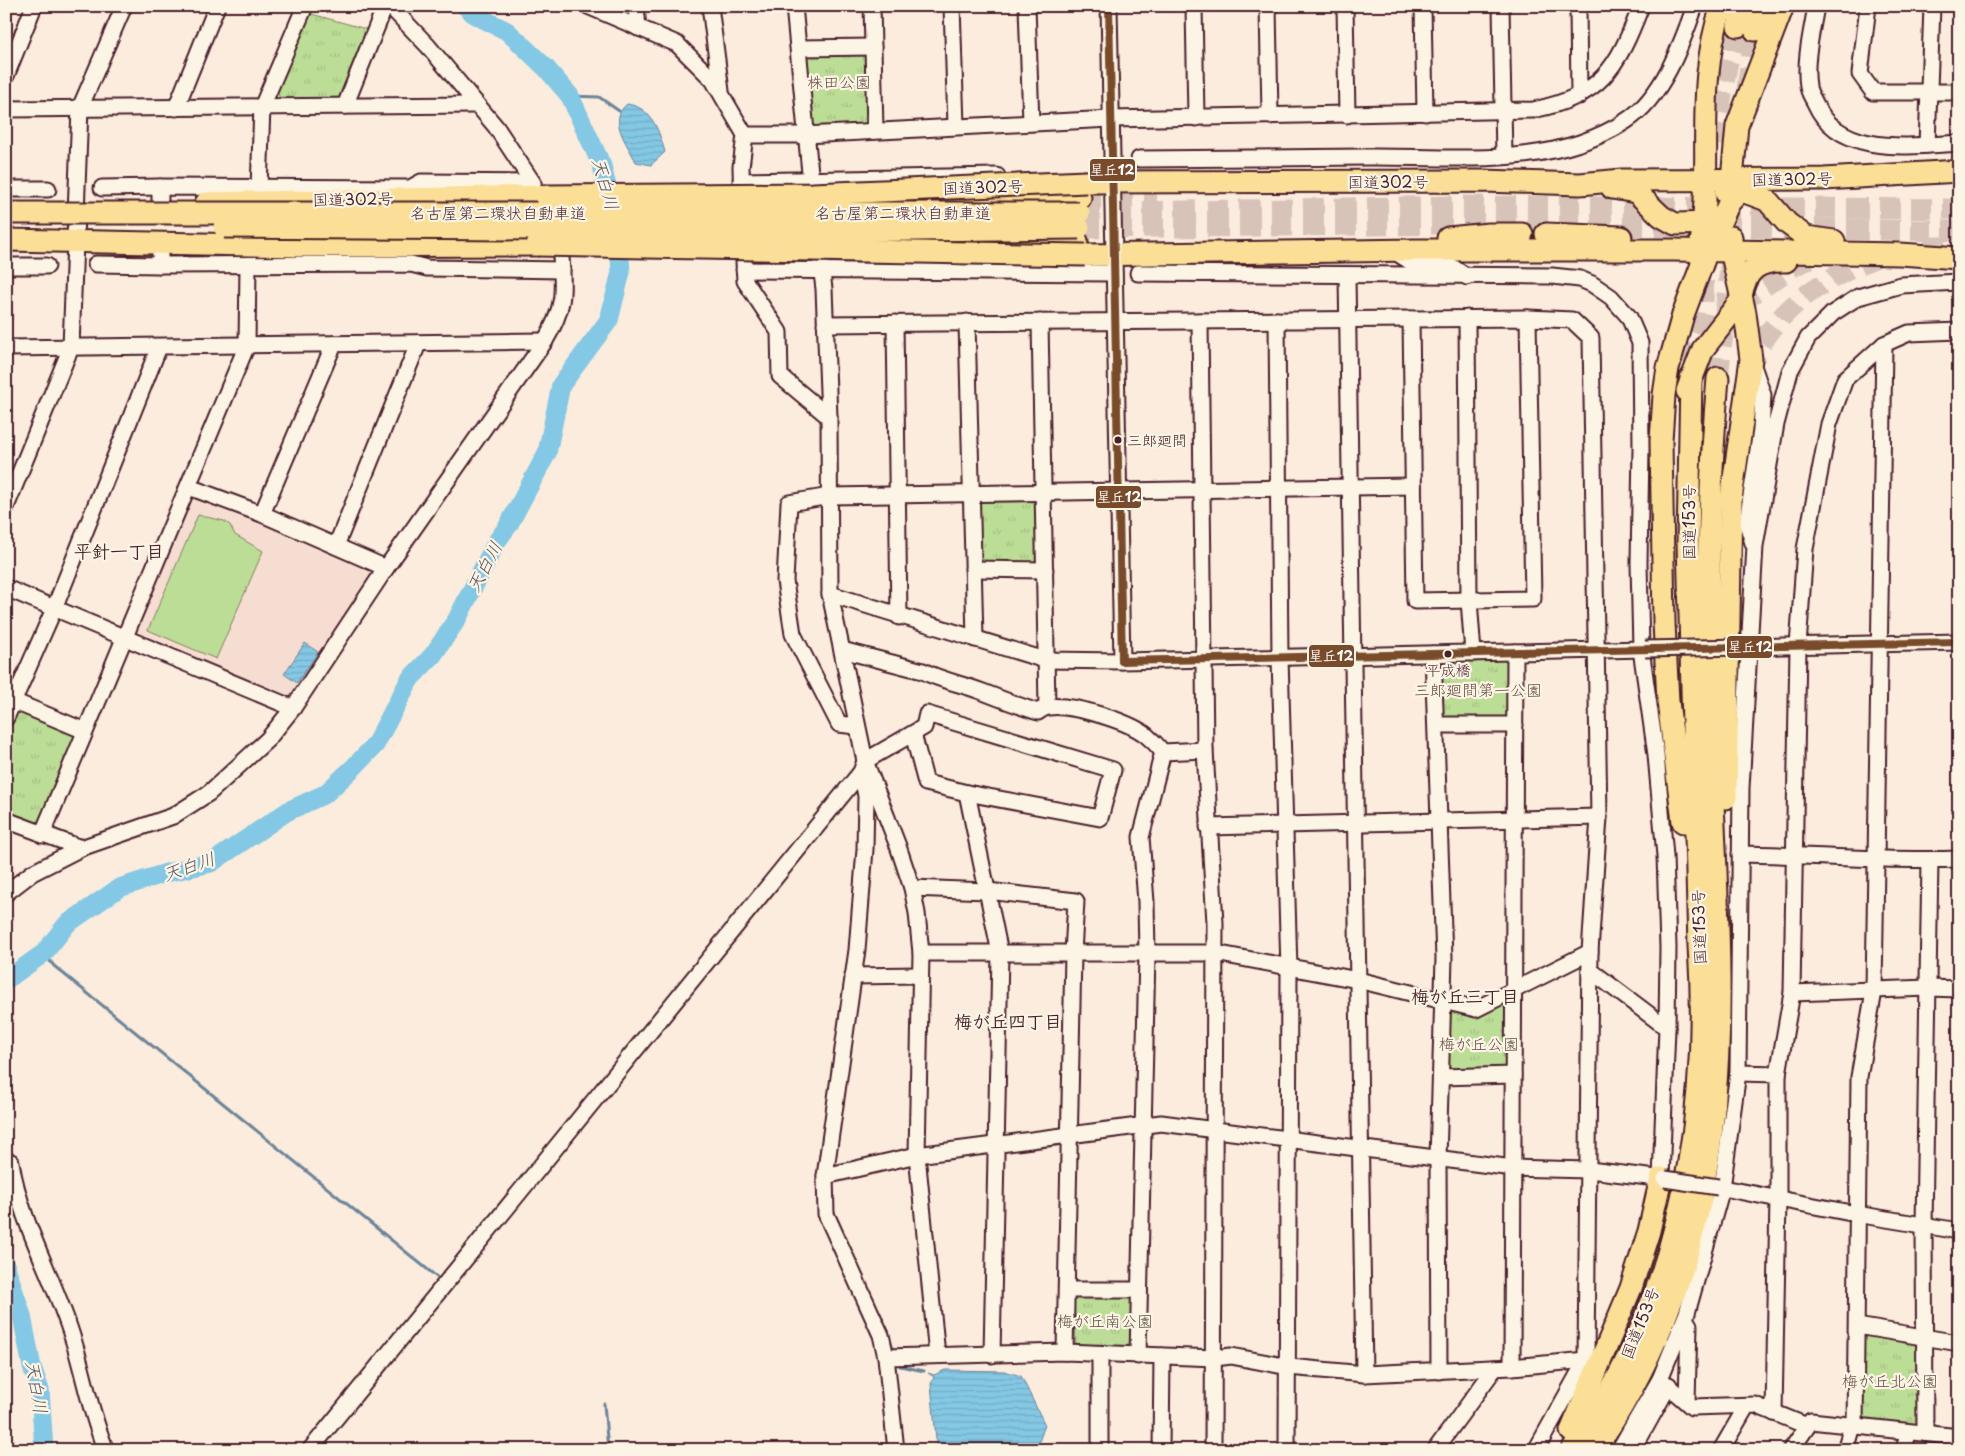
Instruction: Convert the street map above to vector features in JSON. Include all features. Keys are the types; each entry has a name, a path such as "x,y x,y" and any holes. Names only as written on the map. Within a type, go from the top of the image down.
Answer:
{"highway":[{"path":"1722,6 1716,22 1706,81 1704,108 1706,180 1711,226 1731,250"},
{"path":"1745,20 1761,6"},
{"path":"1708,944 1724,892 1731,500 1751,359 1731,250 1738,188 1737,126 1783,6"},
{"name":"国道302号","path":"1081,220 1112,178 1580,184 1622,180 1706,180 1738,188 1824,179 1959,171"},
{"path":"1824,179 1901,187 1959,185"},
{"path":"1200,196 1363,196 1419,190 1449,182"},
{"path":"1580,184 1636,192 1661,216 1675,224 1711,226"},
{"path":"1708,944 1688,898 1682,815 1668,702 1661,442 1668,368 1694,282 1693,249 1738,188"},
{"path":"1738,188 1767,200 1787,223 1806,237 1910,247 1954,259"},
{"name":"国道302号","path":"7,202 76,203 160,195 539,189 812,194 1081,220 1114,264 1392,250 1693,249 1900,254 1954,259"},
{"name":"名古屋第二環状自動車道","path":"7,202 832,214 1081,220"},
{"name":"国道302号","path":"9,240 301,246 537,245 1081,220"},
{"name":"名古屋第二環状自動車道","path":"9,240 846,230 1081,220"},
{"path":"1202,240 1446,238 1489,234 1530,234 1658,239 1693,249"},
{"path":"1682,815 1677,547 1678,427 1690,378 1703,349 1740,300 1744,282 1749,273 1764,263 1874,262 1900,254"},
{"name":"国道153号","path":"1594,1450 1640,1373 1675,1289 1695,1223 1705,1175 1712,1114 1716,1063 1708,944 1688,542 1691,378"},
{"name":"国道153号","path":"1572,1450 1620,1372 1645,1316 1666,1256 1686,1185 1699,1074 1702,991 1708,944 1711,755 1708,589 1711,457 1718,378"},
{"path":"1711,755 1716,716 1715,572 1718,512 1728,430 1737,390"},
{"path":"1564,1450 1631,1288 1663,1178"}],"street":[{"path":"6,76 34,6"},
{"path":"6,507 71,347 80,108 124,6"},
{"path":"176,108 217,6"},
{"path":"259,188 262,108 304,6"},
{"path":"344,106 385,6"},
{"path":"390,6 428,46 496,127 539,189"},
{"path":"588,6 677,44 721,91 745,135 741,181 745,281 779,332 780,376 829,417"},
{"path":"636,6 638,28"},
{"path":"710,6 721,91"},
{"path":"794,6 805,135 822,270 829,417 830,594 856,726 866,796 865,850 853,976 825,1176 826,1214 881,1336 886,1358 896,1450"},
{"path":"872,6 875,130"},
{"path":"952,6 956,126"},
{"path":"1027,6 1031,123"},
{"path":"1109,6 1122,660"},
{"path":"1194,6 1196,118"},
{"path":"1268,6 1270,116"},
{"path":"1345,6 1347,114"},
{"path":"1423,6 1425,113"},
{"path":"1502,6 1504,156"},
{"path":"1578,6 1579,96"},
{"path":"745,135 805,135 1111,119 1533,110 1560,104 1595,87 1626,44 1641,6"},
{"path":"1139,159 1504,156 1570,147 1592,140 1628,120 1656,91 1695,6"},
{"path":"1816,6 1808,61 1808,87 1821,116 1838,132 1863,143 1927,145 1959,143"},
{"path":"1868,6 1860,74 1873,92 1930,94 1959,92"},
{"path":"1927,145 1932,6"},
{"path":"799,48 873,47"},
{"path":"6,109 476,105"},
{"path":"741,181 1112,178"},
{"path":"102,188 160,195 259,188 410,188 421,182 539,189"},
{"path":"7,202 48,189"},
{"path":"160,242 160,265"},
{"path":"1392,250 1414,264 1448,264 1467,277"},
{"path":"6,893 32,873 81,848 173,816 209,793 268,740 293,708 386,568 545,342 559,316 564,287 561,263 427,268 411,264 96,264"},
{"path":"744,270 1114,264"},
{"path":"42,834 189,487 247,344 248,265"},
{"path":"6,266 47,266"},
{"path":"1138,273 1467,277 1552,276 1580,280 1592,284 1611,297 1629,317 1640,343 1640,506 1643,649 1656,755 1665,856 1668,947 1663,1178"},
{"path":"1347,276 1364,1374"},
{"path":"1633,1450 1664,1382 1685,1319 1720,1187 1738,1073 1741,788 1746,647 1755,546 1776,424 1790,371 1808,338 1834,313 1858,297 1901,285 1959,282"},
{"path":"1467,318 1469,600 1473,654"},
{"path":"825,324 1528,318 1572,320 1592,338 1599,817 1590,952 1586,1360 1536,1450"},
{"path":"1411,319 1415,601 1533,599 1528,318"},
{"path":"1277,320 1280,658 1289,968 1290,1140 1287,1450"},
{"path":"1200,321 1204,750 1215,954 1214,1450"},
{"path":"967,322 975,639"},
{"path":"1040,322 1047,707"},
{"path":"895,323 899,495 899,617"},
{"path":"1774,1413 1778,1074 1792,993 1798,646 1805,549 1829,424 1846,379 1884,344 1909,333 1959,331"},
{"path":"6,348 545,342"},
{"path":"262,514 334,344"},
{"path":"336,546 418,344"},
{"path":"1845,1450 1853,1426 1857,1326 1858,1077 1874,991 1884,344"},
{"path":"6,718 54,608 159,347"},
{"path":"1751,359 1763,395 1761,430 1747,523 1755,546"},
{"path":"1640,506 1648,489 1651,423 1664,395"},
{"path":"856,726 839,724 793,634 785,582 788,503 830,496 1413,486"},
{"path":"189,487 262,514 386,568"},
{"path":"973,569 1045,570"},
{"path":"6,588 293,708"},
{"path":"830,594 899,617 1046,660 1280,658 1959,642"},
{"path":"842,650 923,671 935,678 983,692 999,701 1038,712 1047,707 1072,708 1134,728 1163,752 1204,750"},
{"path":"1512,1367 1516,652"},
{"path":"1434,654 1444,958 1438,1159 1439,1371"},
{"path":"13,702 85,731"},
{"path":"310,1450 863,767 913,734 924,727 927,714 1113,770 1100,818 967,793 926,783 913,734"},
{"path":"1436,726 1515,725"},
{"path":"1138,1356 1146,954 1146,902 1141,837 1163,752"},
{"path":"863,767 912,888 921,953 917,1155 937,1355"},
{"path":"967,793 1000,953 992,1354"},
{"path":"1208,827 1599,817"},
{"path":"6,820 81,848"},
{"path":"1740,854 1876,860 1959,859"},
{"path":"1925,1433 1924,1226 1930,860"},
{"path":"912,888 987,892 1076,901 1073,953 1065,1352"},
{"path":"921,953 1215,954 1358,980 1476,1009 1590,952"},
{"path":"1590,970 1667,1028"},
{"path":"853,976 920,975"},
{"path":"1792,993 1928,988 1959,989"},
{"path":"1738,1073 1778,1074"},
{"path":"1441,1077 1513,1075"},
{"path":"825,1176 917,1155 1161,1123 1513,1168 1588,1170 1663,1178 1959,1231"},
{"path":"12,1162 13,1175 30,1227 50,1272 72,1334 90,1403 106,1450"},
{"path":"1067,1290 1139,1290"},
{"path":"1685,1319 1689,1326 1687,1401"},
{"path":"1857,1326 1959,1343"},
{"path":"886,1358 1065,1352 1215,1358 1231,1356 1289,1367 1364,1374 1512,1367 1586,1360"},
{"path":"1100,1354 1100,1450"},
{"path":"1161,1450 1162,1356"},
{"path":"1435,1450 1495,1368"},
{"path":"1664,1382 1692,1407 1746,1407 1755,1405 1807,1426"},
{"path":"1619,1450 1664,1382"},
{"path":"1721,1450 1746,1407"},
{"path":"1791,1450 1811,1421 1908,1433 1959,1437"},
{"path":"1904,1450 1908,1433"}],"shaded area":[{"path":"194,495 375,569 377,575 291,699 138,632 135,628 191,496"}],"green space":[{"path":"308,13 366,29 337,102 281,101 277,91"},
{"name":"株田公園","path":"869,50 871,126 816,128 812,124 806,52"},
{"path":"1040,500 1042,565 980,566 980,502"},
{"path":"198,515 224,521 230,525 235,535 263,551 216,659 148,630"},
{"name":"三郎廻間第一公園","path":"1513,657 1514,722 1444,723 1442,659"},
{"path":"17,708 79,734 38,825 6,811 6,734"},
{"name":"梅が丘公園","path":"1514,997 1512,1073 1444,1074 1447,1010"},
{"name":"梅が丘南公園","path":"1074,1292 1131,1293 1135,1299 1133,1348 1076,1348"},
{"name":"梅が丘北公園","path":"1862,1333 1918,1341 1919,1427 1862,1421"}],"water":[{"path":"627,104 643,110 657,128 665,152 651,165 636,162 624,140 619,117 621,110"},
{"path":"305,643 318,652 297,683 284,674"},
{"path":"945,1370 1004,1371 1021,1376 1045,1425 1036,1450 937,1450 931,1384 934,1377 928,1373 934,1375"}],"waterway":[{"name":"天白川","path":"6,980 44,953 67,924 119,888 166,873 211,863 288,811 325,794 353,768 375,745 410,679 433,655 456,621 497,541 508,526 547,453 561,385 609,320 621,272 618,232 602,166 570,96 546,68 507,31 475,15 465,6"},
{"path":"570,96 599,97 619,111"},
{"path":"44,953 54,966 438,1278"},
{"name":"天白川","path":"6,1267 22,1316 32,1367 40,1390 44,1450"},
{"path":"900,1366 924,1371"},
{"path":"604,1404 608,1450"}],"tunnel":[{"path":"1713,144 1727,66 1738,26"},
{"path":"1747,89 1755,30"},
{"path":"1080,198 1157,197"},
{"path":"1079,213 1456,206 1959,209"},
{"path":"1079,228 1460,224 1959,231"},
{"path":"1924,247 1959,247"},
{"path":"1738,304 1794,266 1828,251"},
{"path":"1747,372 1765,338 1777,322 1804,297 1851,268 1886,253"},
{"path":"1718,378 1731,259"},
{"path":"1693,365 1703,309 1704,262"}],"transit line":[{"name":"星丘12","path":"1109,6 1122,661"},
{"name":"星丘12","path":"1122,661 1959,642"}],"place":[{"name":"三郎廻間","path":"1118,440"},
{"name":"平成橋","path":"1448,654"}],"district":[{"name":"平針一丁目","path":"119,552"},
{"name":"梅が丘三丁目","path":"1465,997"},
{"name":"梅が丘四丁目","path":"1008,1022"}]}
